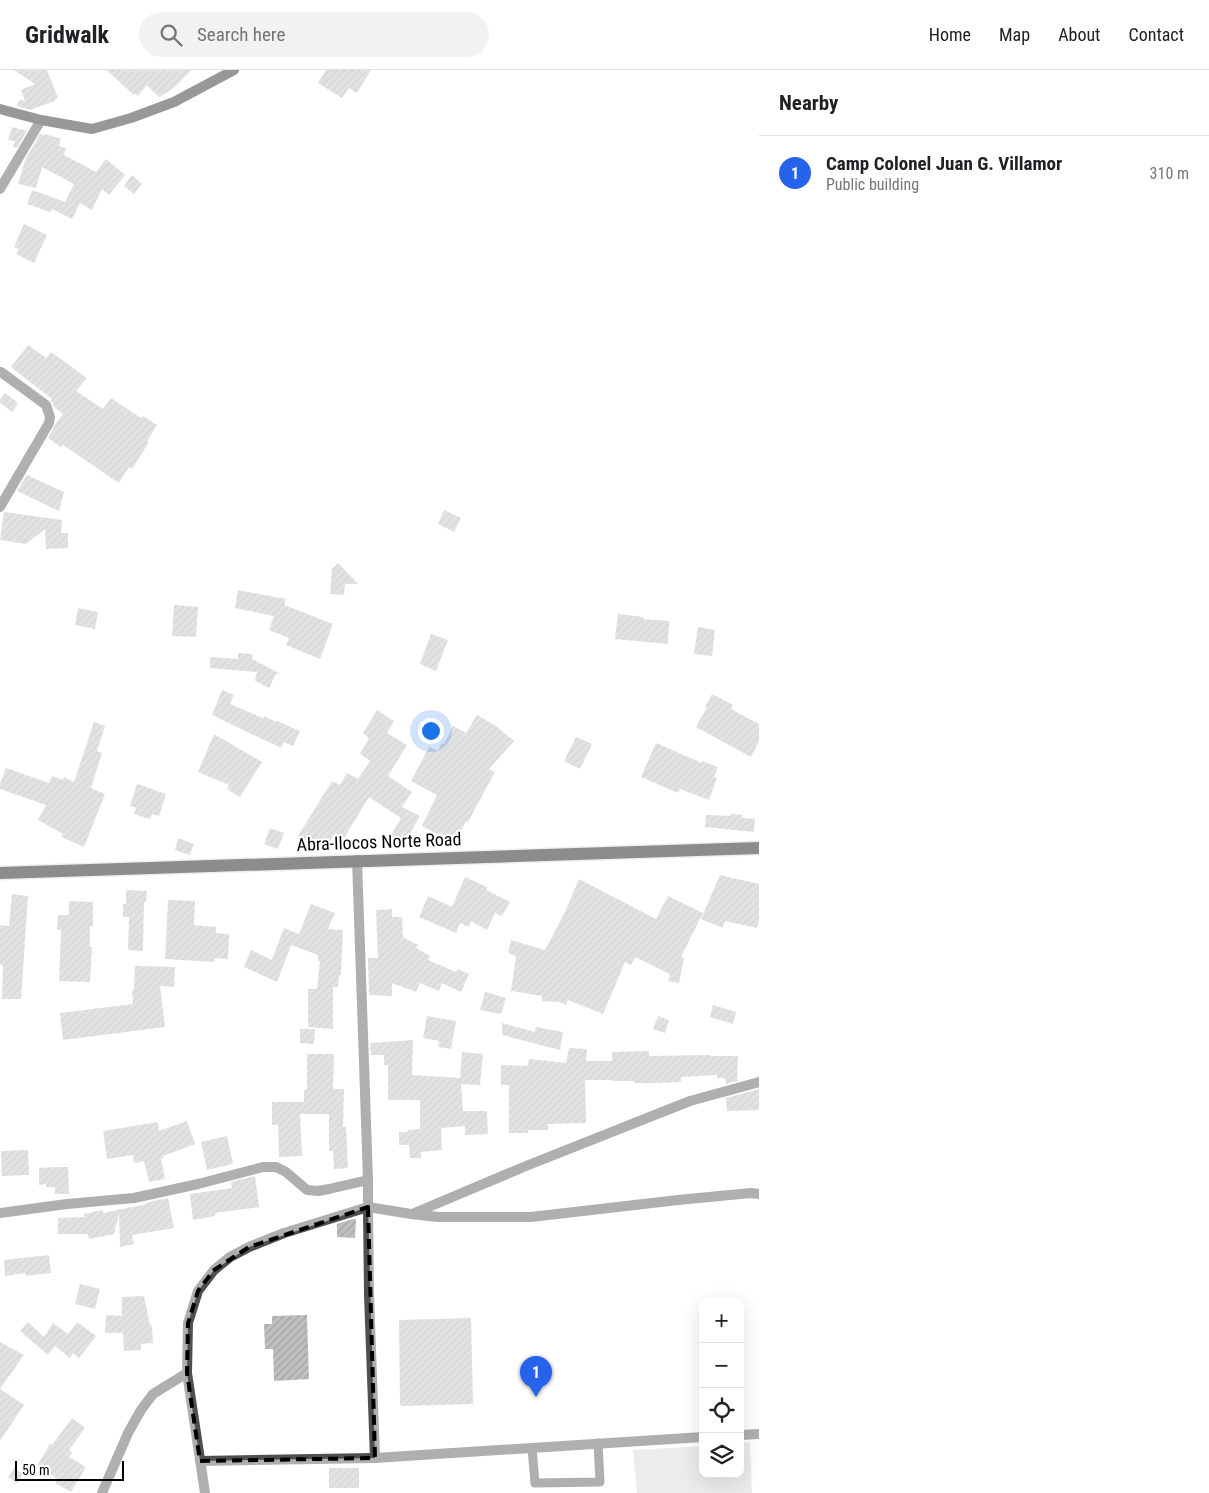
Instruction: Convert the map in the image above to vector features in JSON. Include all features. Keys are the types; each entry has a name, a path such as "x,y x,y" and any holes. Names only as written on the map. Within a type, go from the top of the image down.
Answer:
{"main road":[{"name":"Abra-Ilocos Norte Road","path":"0,872 759,848"}],"street":[{"path":"0,109 41,120 92,129 131,118 174,102 226,72"},
{"path":"0,189 41,120"},
{"path":"0,507 49,423 50,417 46,406 2,372"},
{"path":"357,860 375,1458"},
{"path":"411,1214 690,1101 759,1082"},
{"path":"0,1213 134,1198 263,1167 276,1167 286,1172 307,1190 318,1191 368,1180"},
{"path":"205,1493 187,1373 188,1323 198,1292 214,1270 230,1257 249,1246 368,1207 438,1217 531,1217 678,1200 750,1193 759,1194"},
{"path":"102,1493 128,1433 145,1404 153,1394 187,1373"},
{"path":"744,1435 759,1434"},
{"path":"200,1461 375,1458 699,1438"}],"lane":[{"path":"532,1448 535,1483 600,1482 598,1444"}],"highlighted area":[{"path":"368,1207 375,1458 200,1461 187,1373 188,1323 198,1291 214,1270 249,1247"}],"shaded area":[{"path":"750,1442 752,1493 637,1493 633,1450 699,1446 699,1478 744,1478 744,1443"}],"building":[{"path":"14,70 47,70 58,98 55,101 30,110 17,106 19,100 25,101 21,90 35,84"},
{"path":"106,70 191,70 174,88 159,97 147,85 138,96 135,93 134,95"},
{"path":"326,70 371,70 357,93 349,88 342,98 318,83"},
{"path":"12,127 27,131 17,148 13,147 15,141 8,140"},
{"path":"40,134 61,139 59,146 66,148 64,155 96,172 106,159 125,175 109,195 102,189 92,210 80,203 72,219 52,209 51,212 27,204 32,190 65,202 74,184 42,167 36,188 18,184 25,160"},
{"path":"132,175 142,184 134,194 124,186"},
{"path":"24,224 47,235 34,263 16,254 19,249 14,247"},
{"path":"28,345 46,358 51,352 87,378 76,391 103,409 111,398 141,418 143,416 157,425 132,469 129,467 119,483 63,445 61,447 48,438 63,414 54,407 52,399 11,367"},
{"path":"5,393 18,403 12,412 0,403"},
{"path":"27,475 64,492 59,511 17,491"},
{"path":"444,510 461,518 454,532 438,524"},
{"path":"4,512 62,520 61,533 68,533 68,548 46,549 45,529 26,544 0,540"},
{"path":"338,563 358,584 345,584 344,595 330,594 332,569"},
{"path":"238,590 286,599 284,605 333,624 320,659 286,645 289,638 269,630 274,616 235,608"},
{"path":"174,605 198,607 196,637 172,636"},
{"path":"78,608 98,612 95,629 75,625"},
{"path":"618,614 644,617 643,619 669,621 668,644 615,639"},
{"path":"698,627 715,630 712,656 694,654"},
{"path":"431,634 448,640 436,671 420,664"},
{"path":"238,653 253,654 252,659 281,674 276,674 269,688 255,681 257,672 210,668 210,657 238,659"},
{"path":"222,690 234,695 230,704 300,731 293,746 284,742 281,748 212,715"},
{"path":"712,694 733,705 731,709 759,724 759,741 751,757 696,727"},
{"path":"377,710 394,721 387,733 407,745 388,776 412,792 402,807 420,816 404,844 390,837 401,818 369,797 344,838 335,833 324,851 298,836 332,781 340,785 347,773 358,779 370,761 360,754 369,738 363,733"},
{"path":"477,715 496,726 514,741 489,769 495,772 456,841 422,826 437,795 411,781 429,747 438,751 442,743 444,744 453,726 466,733"},
{"path":"94,722 105,726 97,751 102,753 91,788 105,794 84,847 61,837 63,834 38,820 46,805 0,789 0,784 6,768 49,783 52,776 63,780 64,777 74,782"},
{"path":"214,734 262,762 240,797 227,789 229,785 198,772"},
{"path":"576,737 592,744 580,769 564,761"},
{"path":"656,743 702,763 702,761 718,767 714,777 717,778 709,800 680,789 678,793 641,777"},
{"path":"137,784 166,794 159,816 152,814 150,819 134,814 136,808 130,806"},
{"path":"731,814 743,815 742,818 755,819 754,832 705,827 706,815 730,816"},
{"path":"270,828 284,833 278,849 264,844"},
{"path":"178,838 194,844 190,855 175,850"},
{"path":"720,875 759,884 759,919 757,928 725,921 723,928 701,919"},
{"path":"465,877 487,887 486,890 510,902 502,916 495,913 487,930 471,921 469,927 460,923 456,933 419,917 428,896 452,907"},
{"path":"579,879 656,919 668,896 703,913 681,957 684,958 679,983 668,981 670,974 635,957 631,965 625,962 603,1014 568,1000 566,1005 559,1002 542,1001 542,996 511,991 516,956 508,953 511,940 545,950 566,910"},
{"path":"126,890 147,891 146,902 144,902 143,951 128,950 129,917 123,917 123,904 126,904"},
{"path":"12,894 28,896 21,999 2,999 3,965 0,965 0,925 9,926"},
{"path":"168,900 195,901 194,925 216,927 216,933 229,934 228,959 214,958 214,962 165,959"},
{"path":"69,901 93,902 93,926 90,926 90,947 92,947 90,982 59,981 61,930 57,930 58,915 69,915"},
{"path":"311,904 335,913 328,929 343,930 341,975 339,975 338,987 333,987 333,1029 308,1027 308,989 317,989 320,961 318,961 318,955 291,945 277,982 244,967 251,950 272,960 284,928 299,934"},
{"path":"392,909 392,917 402,917 403,937 418,945 416,948 430,956 428,960 456,972 458,969 469,974 461,992 442,983 439,991 420,983 416,992 392,983 392,996 369,995 368,958 378,958 376,910"},
{"path":"135,966 175,967 174,987 160,986 165,1027 63,1040 60,1013 133,1004 132,990 134,989"},
{"path":"485,992 506,998 501,1014 480,1010"},
{"path":"713,1005 736,1012 733,1024 710,1017"},
{"path":"427,1016 456,1021 451,1049 438,1047 439,1041 423,1038"},
{"path":"658,1016 669,1020 665,1033 653,1029"},
{"path":"502,1023 535,1032 536,1027 563,1032 560,1050 502,1035"},
{"path":"300,1029 315,1029 314,1044 300,1043"},
{"path":"413,1040 412,1075 460,1078 462,1052 483,1054 480,1085 461,1084 463,1111 487,1111 488,1134 465,1135 465,1126 441,1128 442,1150 421,1152 421,1158 410,1158 409,1145 399,1145 399,1132 420,1129 420,1100 388,1100 388,1065 384,1065 384,1055 371,1055 370,1043"},
{"path":"569,1048 587,1049 586,1061 612,1061 612,1052 649,1051 649,1056 738,1056 737,1081 726,1084 725,1078 717,1078 717,1075 681,1077 681,1082 660,1083 585,1080 586,1123 548,1124 548,1130 528,1130 528,1133 509,1133 509,1085 501,1085 501,1065 528,1066 529,1059 566,1063"},
{"path":"307,1054 334,1054 333,1089 344,1089 343,1127 346,1127 348,1168 334,1169 333,1151 329,1151 329,1114 300,1114 302,1156 279,1157 278,1125 272,1125 272,1102 304,1102 304,1090 307,1090"},
{"path":"759,1089 759,1110 727,1111 726,1098"},
{"path":"187,1121 195,1144 161,1158 165,1179 149,1182 144,1161 134,1163 133,1155 107,1159 103,1131 158,1122 159,1131"},
{"path":"227,1136 233,1164 207,1170 201,1142"},
{"path":"28,1150 29,1175 2,1176 1,1151"},
{"path":"68,1167 69,1194 55,1194 55,1187 46,1187 46,1184 39,1185 39,1168"},
{"path":"255,1176 259,1207 215,1213 215,1216 193,1220 190,1194 232,1188 231,1182"},
{"path":"168,1198 174,1228 132,1235 134,1244 120,1247 119,1214 114,1234 89,1239 88,1234 58,1234 58,1218 85,1217 84,1214 103,1210 103,1213"},
{"path":"356,1219 355,1238 337,1237 337,1224"},
{"path":"49,1255 51,1273 26,1276 25,1273 5,1276 4,1260"},
{"path":"80,1284 100,1289 95,1309 75,1304"},
{"path":"144,1296 150,1325 152,1325 153,1343 141,1344 141,1350 124,1351 123,1333 105,1333 106,1315 122,1316 122,1297"},
{"path":"307,1315 309,1379 274,1381 273,1349 265,1349 264,1324 272,1324 272,1316"},
{"path":"471,1318 473,1404 400,1406 399,1320"},
{"path":"28,1322 44,1337 53,1323 68,1334 77,1322 96,1336 79,1358 73,1353 70,1358 55,1346 48,1355 20,1331"},
{"path":"0,1342 24,1355 0,1389"},
{"path":"0,1389 24,1405 0,1441"},
{"path":"72,1418 85,1428 69,1450 72,1452 69,1457 86,1467 71,1492 55,1483 58,1479 37,1466 50,1444 52,1445"},
{"path":"14,1468 23,1474 17,1483 8,1477"},
{"path":"329,1468 359,1468 359,1488 329,1488"}],"place":[{"name":"Camp Colonel Juan G. Villamor","path":"536,1397"}]}
